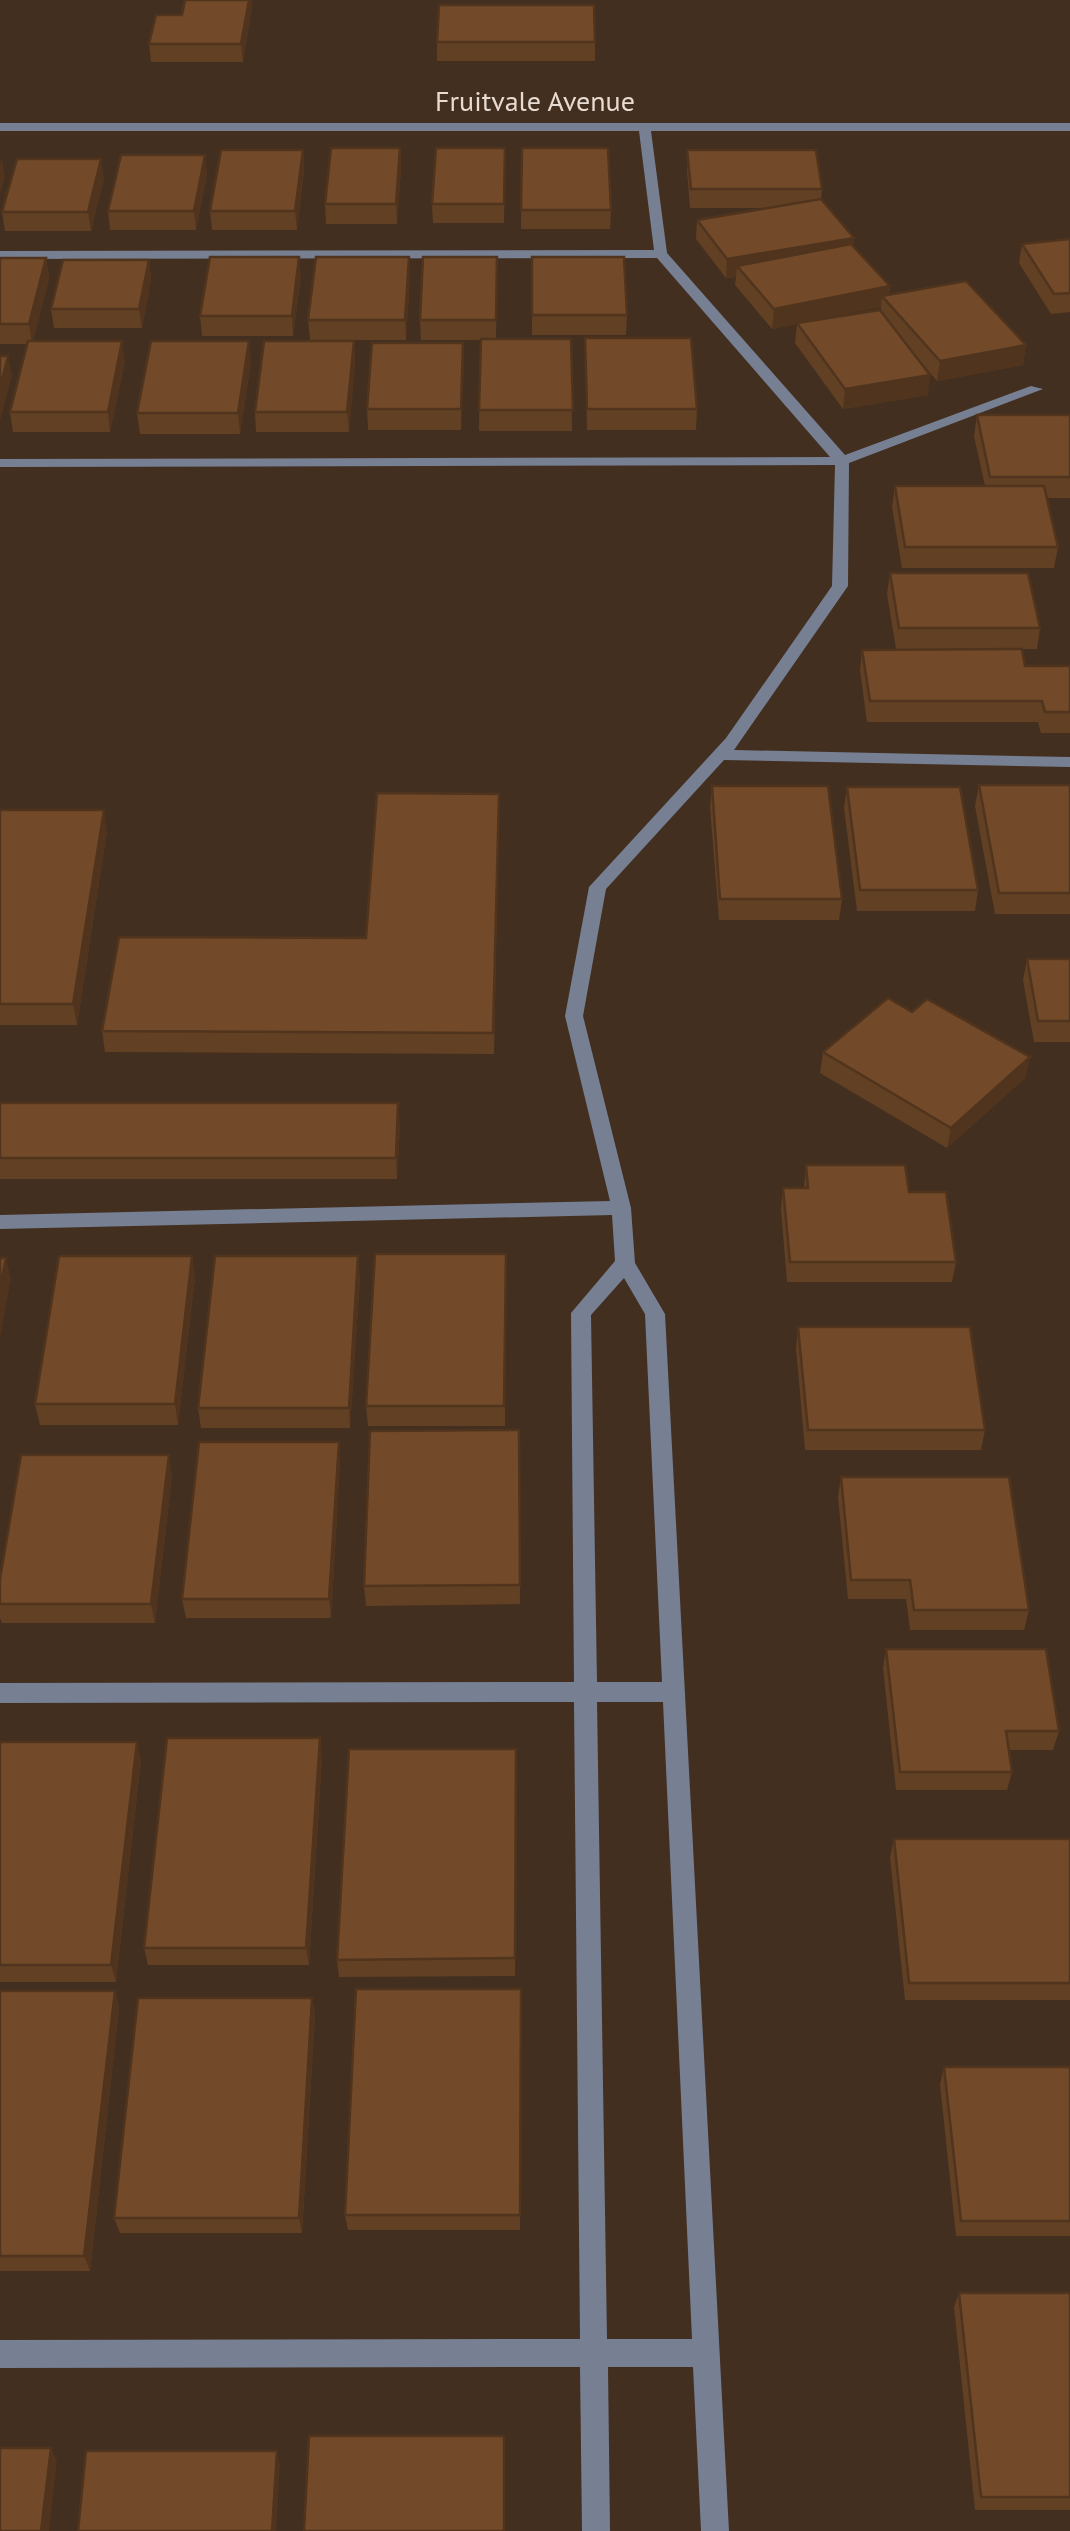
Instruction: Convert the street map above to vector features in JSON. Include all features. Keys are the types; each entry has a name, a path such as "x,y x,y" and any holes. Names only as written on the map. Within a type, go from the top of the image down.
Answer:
{"street":[{"path":"644,126 661,254 842,462 840,586 721,754 598,887 574,1016 621,1208 625,1263 655,1314 715,2531"},
{"name":"Fruitvale Avenue","path":"0,127 1070,127"},
{"path":"0,255 661,254"},
{"path":"0,463 842,462 1036,389"},
{"path":"721,754 1070,762"},
{"path":"0,1222 621,1208"},
{"path":"596,2531 581,1313 625,1263"},
{"path":"0,1693 674,1692"},
{"path":"0,2354 706,2353"}],"building":[{"path":"185,0 249,0 241,44 149,44 156,15 182,15"},
{"path":"439,5 594,5 595,42 437,42"},
{"path":"331,148 400,148 396,204 325,204"},
{"path":"436,148 505,148 504,204 432,204"},
{"path":"522,148 608,148 611,210 521,210"},
{"path":"221,150 303,150 295,211 210,211"},
{"path":"687,150 816,150 822,189 691,189"},
{"path":"121,155 205,155 194,211 108,211"},
{"path":"17,159 101,159 88,212 2,212"},
{"path":"821,199 854,238 727,259 697,220"},
{"path":"1070,239 1070,293 1054,294 1022,244"},
{"path":"851,244 890,286 774,309 737,266"},
{"path":"210,257 299,257 292,316 200,316"},
{"path":"316,257 409,257 405,320 308,320"},
{"path":"423,257 497,257 496,320 420,320"},
{"path":"532,257 624,257 627,315 532,315"},
{"path":"0,258 46,258 29,324 0,324"},
{"path":"63,260 149,260 139,309 51,309"},
{"path":"966,281 1026,345 940,361 882,296"},
{"path":"880,310 930,375 845,389 797,323"},
{"path":"585,338 691,338 697,409 587,409"},
{"path":"481,339 571,339 573,410 479,410"},
{"path":"28,341 122,341 108,412 10,412"},
{"path":"151,341 249,341 238,413 137,413"},
{"path":"264,341 354,341 347,412 255,412"},
{"path":"372,343 463,343 461,409 367,409"},
{"path":"0,356 8,356 0,388"},
{"path":"977,415 1070,415 1070,477 990,477"},
{"path":"895,486 1044,486 1058,547 905,547"},
{"path":"890,573 1028,573 1040,628 899,628"},
{"path":"1022,649 1025,666 1070,666 1070,712 1045,712 1042,701 870,701 862,650"},
{"path":"979,785 1070,785 1070,893 999,893"},
{"path":"712,786 828,786 842,899 720,899"},
{"path":"847,787 960,787 978,890 860,890"},
{"path":"377,793 499,794 493,1033 102,1031 119,937 366,938"},
{"path":"0,810 104,810 73,1004 0,1004"},
{"path":"1027,959 1070,959 1070,1021 1038,1021"},
{"path":"888,998 912,1012 927,999 1030,1057 951,1128 823,1052"},
{"path":"0,1103 398,1103 396,1158 0,1158"},
{"path":"806,1165 905,1165 909,1192 946,1192 956,1262 790,1262 783,1188 808,1188"},
{"path":"375,1254 506,1254 504,1406 366,1406"},
{"path":"59,1256 192,1256 175,1404 35,1404"},
{"path":"215,1256 358,1256 349,1408 198,1408"},
{"path":"0,1258 6,1258 0,1289"},
{"path":"798,1327 970,1327 985,1430 808,1430"},
{"path":"519,1430 520,1585 364,1586 370,1431"},
{"path":"199,1442 339,1442 329,1599 182,1599"},
{"path":"21,1455 169,1455 151,1604 0,1604 0,1579"},
{"path":"841,1477 1009,1477 1029,1610 914,1610 910,1580 851,1580"},
{"path":"886,1649 1046,1649 1059,1731 1006,1731 1012,1772 900,1772"},
{"path":"167,1738 320,1738 306,1948 144,1948"},
{"path":"0,1742 137,1742 111,1965 0,1965"},
{"path":"349,1749 516,1749 515,1958 337,1960"},
{"path":"894,1839 1070,1839 1070,1983 909,1983"},
{"path":"356,1989 521,1989 520,2215 345,2215"},
{"path":"0,1991 115,1991 84,2256 0,2256"},
{"path":"138,1998 312,1998 299,2218 114,2218"},
{"path":"944,2067 1070,2067 1070,2221 961,2221"},
{"path":"959,2293 1070,2293 1070,2497 981,2497"},
{"path":"309,2436 504,2436 504,2531 304,2531"},
{"path":"0,2448 51,2448 41,2531 0,2531"},
{"path":"86,2451 277,2451 272,2531 78,2531"}]}
